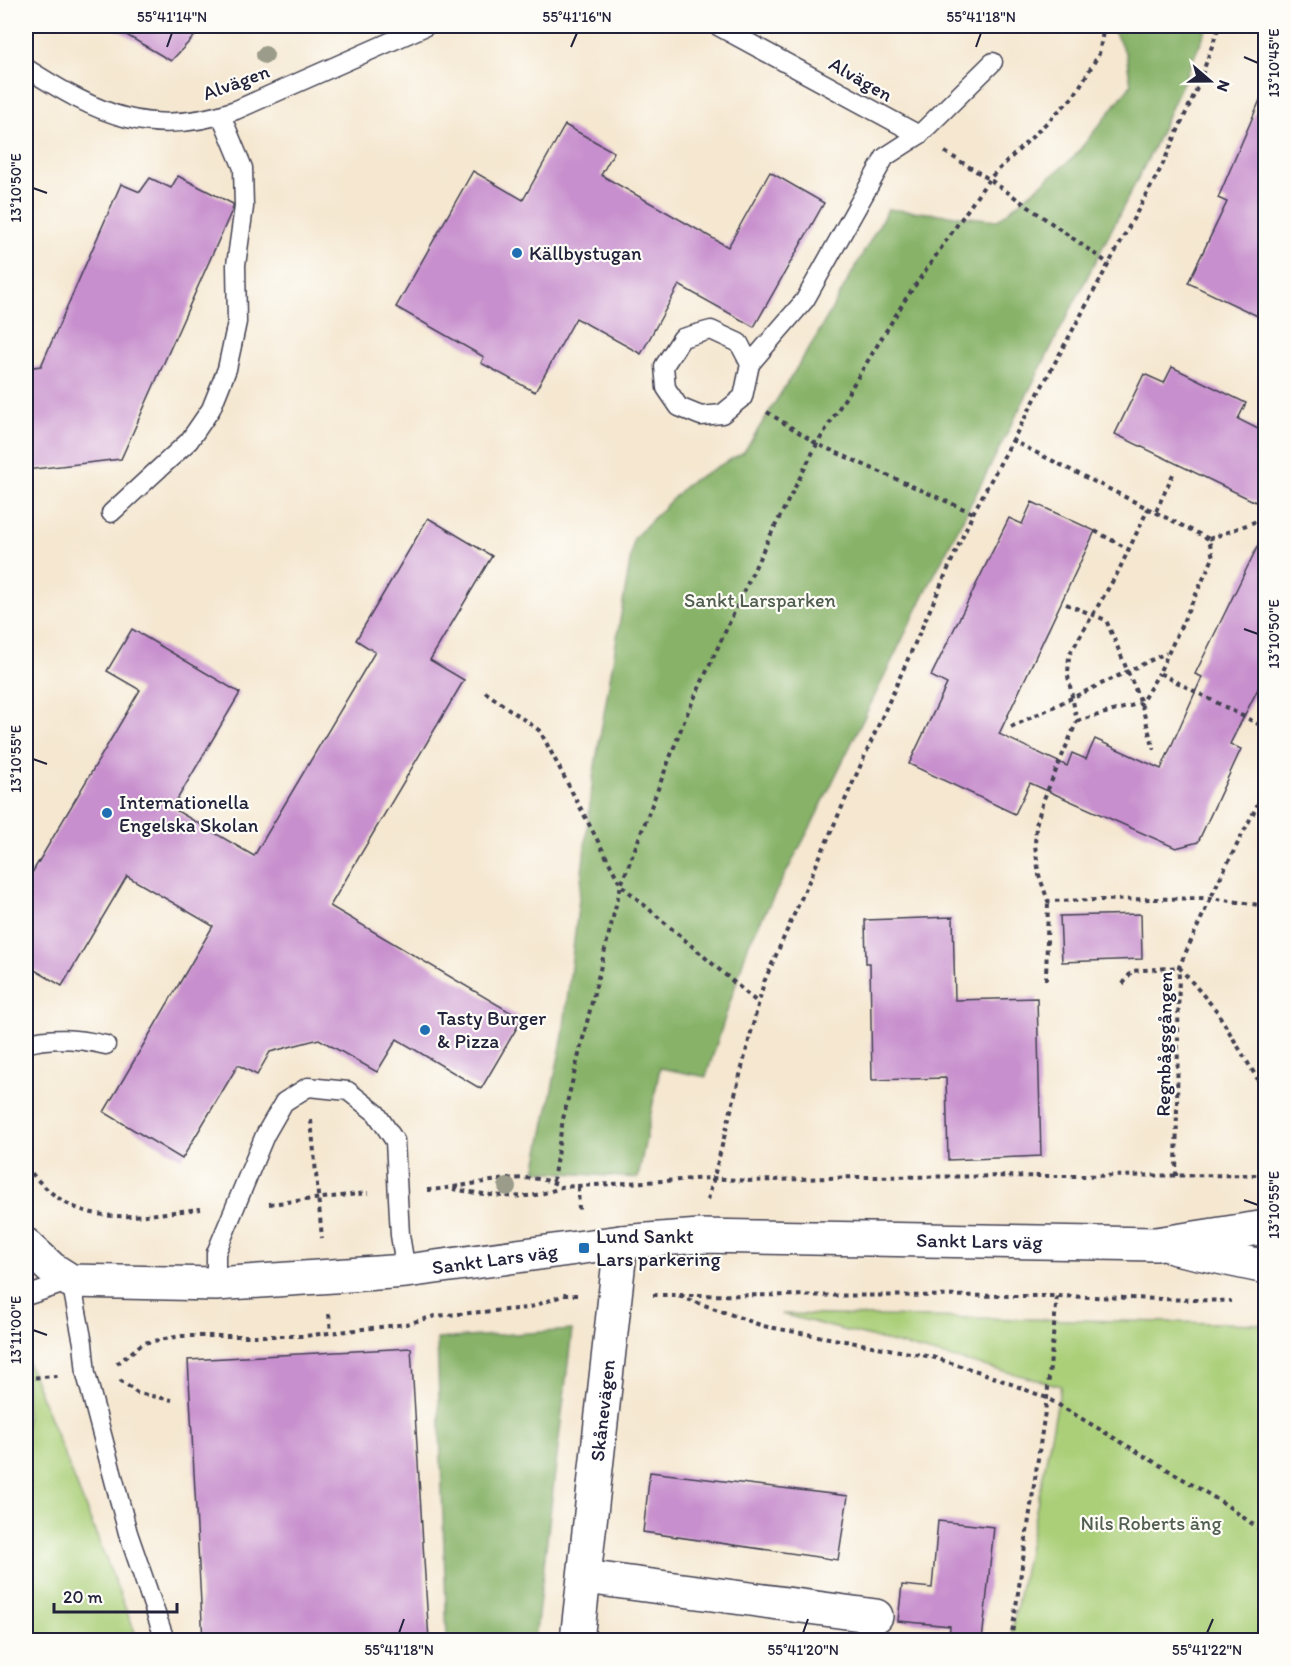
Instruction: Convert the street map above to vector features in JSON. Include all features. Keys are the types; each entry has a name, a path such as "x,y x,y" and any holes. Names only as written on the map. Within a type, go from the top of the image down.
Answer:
{"street":[{"name":"Sankt Lars väg","path":"71,1281 216,1284 406,1271 621,1242 700,1236 1156,1244 1266,1227"},
{"name":"Skånevägen","path":"577,1641 621,1242"},
{"name":"Sankt Lars väg","path":"1156,1244 1266,1267"},
{"path":"26,1245 52,1269 71,1281"},
{"path":"585,1577 876,1616"}],"lane":[{"name":"Alvägen","path":"26,68 82,102 124,119 165,124 221,115 424,26"},
{"name":"Alvägen","path":"718,26 779,57 883,118 919,135"},
{"path":"750,364 739,343 711,330 682,338 664,366 666,388 679,407 701,416 722,414 743,397 750,364 805,300 885,157 919,135 993,62"},
{"path":"111,513 189,441 211,409 227,369 237,322 236,265 244,207 243,168 221,115"},
{"path":"26,1044 58,1039 83,1040 106,1045"},
{"path":"216,1284 216,1253 265,1135 284,1102 308,1087 348,1091 376,1113 395,1141 400,1235 406,1271"},
{"path":"26,1296 71,1281 83,1343 86,1374 128,1533 165,1641"}],"path":[{"path":"553,1181 563,1119 621,885 686,716 765,546 818,444 905,300 989,179 1074,96 1099,54 1104,26"},
{"path":"712,1178 764,982 973,513 1161,168 1198,86 1219,26"},
{"path":"919,135 989,179 1109,264"},
{"path":"743,397 818,444 973,513"},
{"path":"1011,440 1209,539 1214,558 1159,673 1141,703 1077,721"},
{"path":"1156,511 1174,472"},
{"path":"1046,980 1048,901 1039,875 1035,845 1036,825 1043,801 1077,721 1068,676 1069,655 1118,572 1149,507"},
{"path":"1209,539 1257,521"},
{"path":"1095,531 1128,549"},
{"path":"1066,604 1106,620 1141,703 1154,750"},
{"path":"1011,727 1167,653"},
{"path":"1159,673 1266,728"},
{"path":"485,692 540,731 621,885 758,1003"},
{"name":"Regnbågsgången","path":"1176,1176 1179,967 1210,898 1266,788"},
{"path":"1048,901 1210,898 1266,906"},
{"path":"1123,984 1132,971 1179,967 1216,1010 1266,1093"},
{"path":"308,1087 323,1275 331,1331"},
{"path":"561,1187 553,1181 506,1178 453,1189 505,1198 554,1191 561,1187 712,1178 748,1181 855,1177 1266,1175"},
{"path":"578,1186 580,1217"},
{"path":"26,1377 108,1371 143,1343 181,1336 303,1336 406,1324 435,1316 528,1308 565,1295"},
{"path":"1242,1301 1057,1296 676,1295 763,1326 932,1357 980,1372 1047,1398 1225,1504 1266,1534"},
{"path":"1011,1641 1047,1398 1057,1296"},
{"path":"108,1371 137,1393 172,1400"}],"green space":[{"name":"Sankt Larsparken","path":"1111,26 1208,26 1153,149 925,593 812,824 749,943 706,1077 660,1068 638,1178 535,1171 563,1036 593,778 634,538 688,483 744,452 816,337 888,209 998,220 1074,157 1131,85 1126,54"},
{"name":"Nils Roberts äng","path":"781,1314 1265,1324 1265,1640 1010,1640 1061,1386"},
{"path":"572,1330 535,1640 447,1640 437,1339"},
{"path":"26,1358 138,1640 26,1640"}],"building":[{"path":"111,26 204,26 171,61"},
{"path":"1266,86 1266,320 1188,283 1227,202 1218,198"},
{"name":"Källbystugan","path":"565,125 614,152 601,175 728,247 770,172 824,203 754,327 679,285 641,354 576,318 535,392 481,363 484,357 396,307 473,171 523,200"},
{"path":"178,176 233,204 233,208 121,459 26,470 26,368 41,366 121,184 140,192 150,178 171,188"},
{"path":"1172,367 1246,403 1238,419 1266,433 1266,507 1115,434 1144,374 1164,383"},
{"path":"1032,502 1095,531 999,734 1067,766 1072,753 1086,759 1095,739 1161,769 1202,677 1195,674 1266,529 1266,673 1230,744 1241,749 1198,842 1176,848 1030,783 1015,814 909,764 947,684 931,676 1009,518 1022,524"},
{"path":"428,518 492,556 430,660 464,680 330,906 522,1019 481,1089 397,1039 377,1072 319,1039 270,1052 257,1075 238,1065 182,1159 104,1112 213,926 127,876 62,986 26,965 26,883 140,690 107,671 132,629 240,693 172,808 254,856 375,652 356,640"},
{"path":"1141,914 1142,959 1062,962 1060,916"},
{"path":"953,917 955,1000 1037,998 1041,1156 948,1160 946,1078 872,1080 870,963 866,963 865,920"},
{"path":"411,1348 429,1641 203,1641 188,1360"},
{"path":"650,1472 848,1496 838,1560 643,1532"},
{"path":"938,1521 994,1527 982,1641 949,1641 950,1626 898,1621 902,1585 932,1588"}],"place":[{"name":"Källbystugan","path":"517,253"},
{"name":"Internationella Engelska Skolan","path":"107,813"},
{"name":"Tasty Burger & Pizza","path":"425,1030"},
{"name":"Lund Sankt Lars parkering","path":"584,1248"}]}
